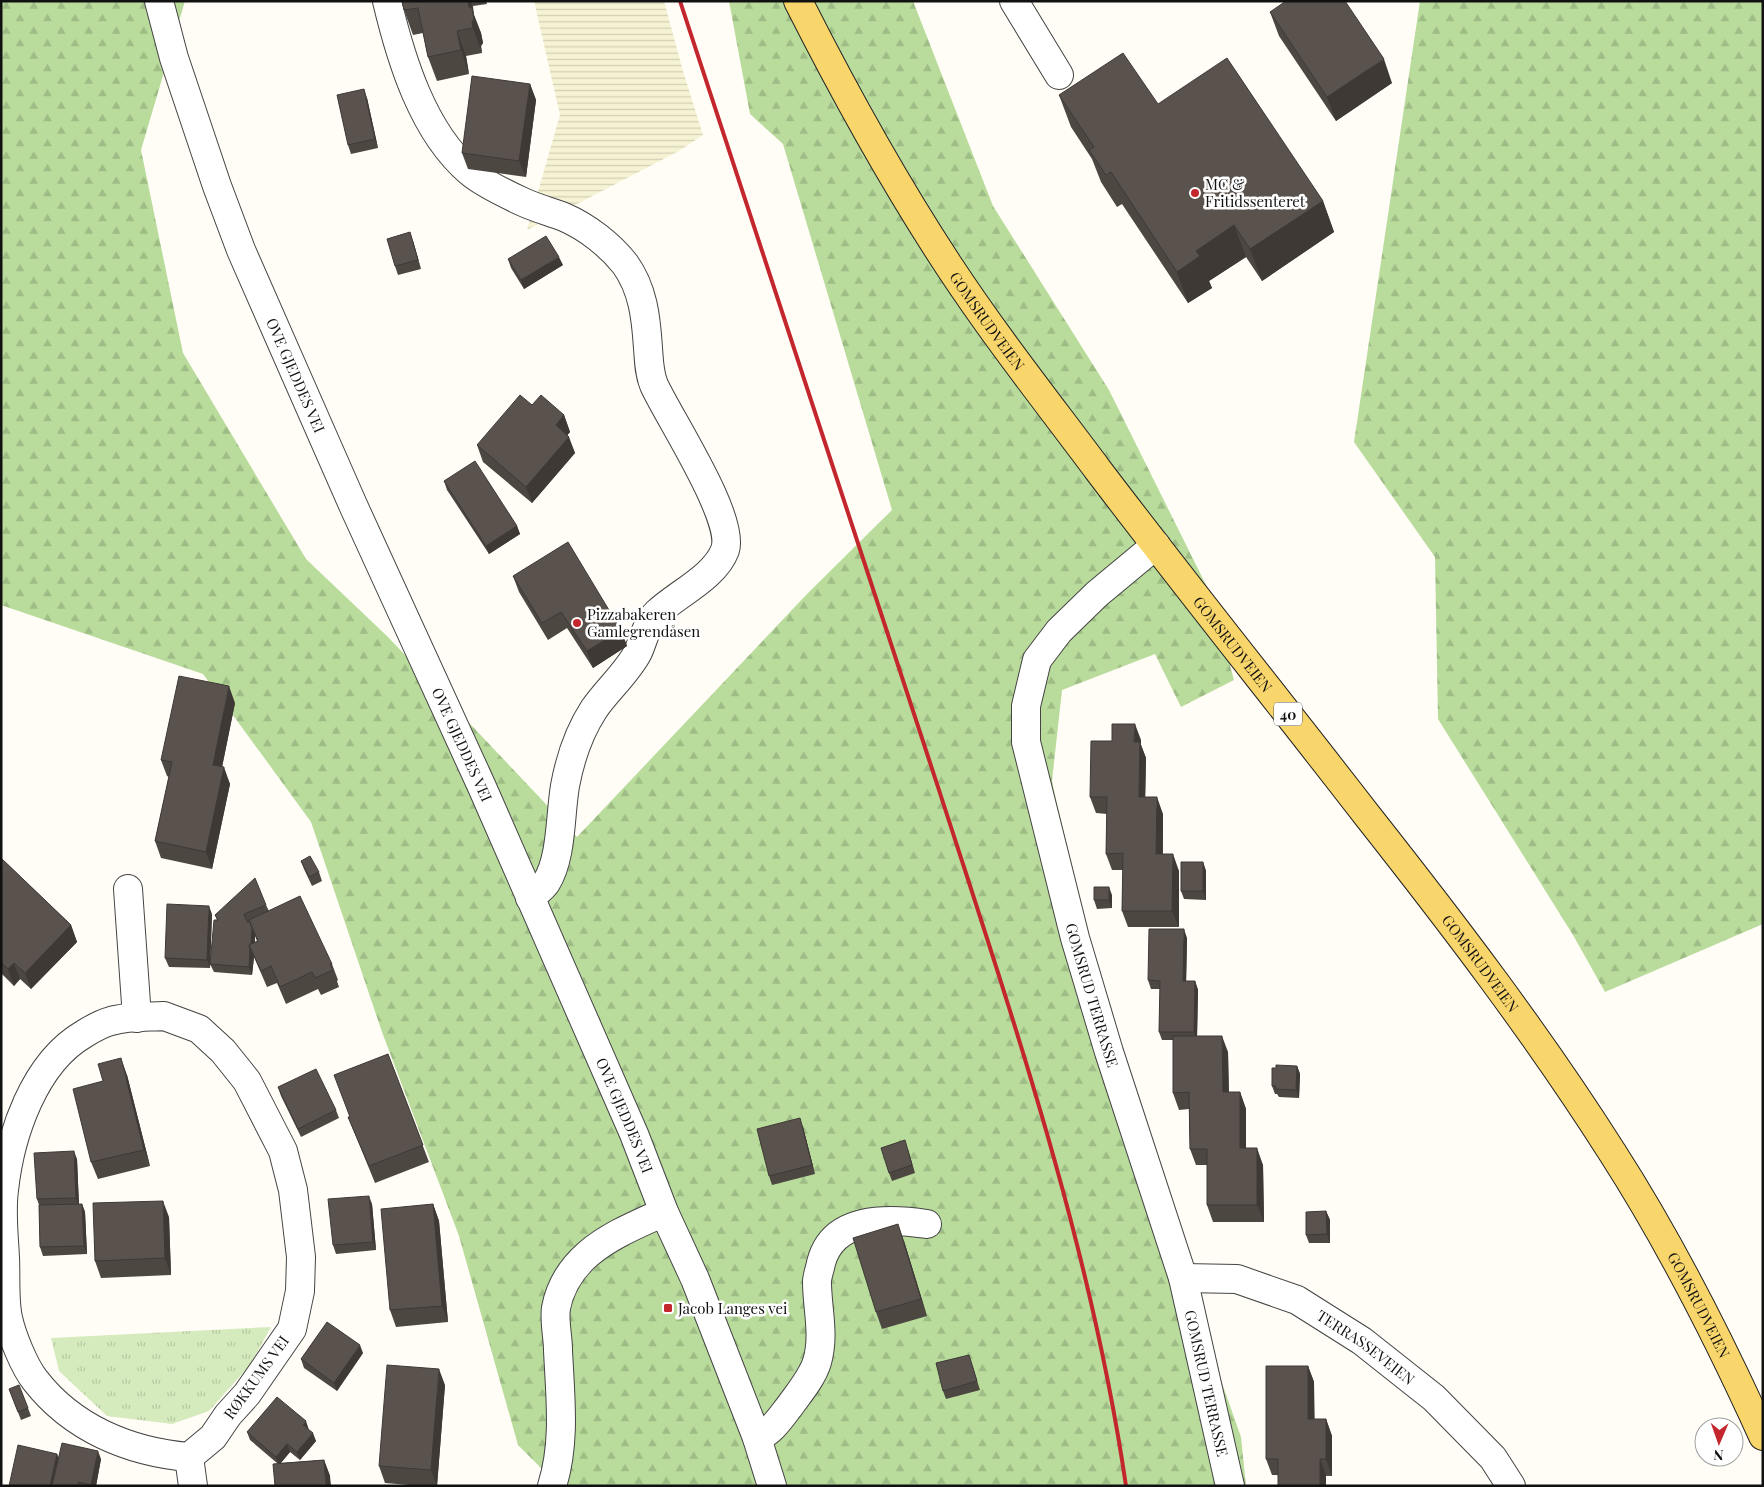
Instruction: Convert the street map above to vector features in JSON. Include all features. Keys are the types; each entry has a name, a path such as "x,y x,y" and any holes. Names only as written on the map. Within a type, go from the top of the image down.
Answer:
{"main road":[{"name":"GOMSRUDVEIEN","path":"798,1 835,74 906,198 952,270 1017,363 1156,545 1414,874 1515,1009 1613,1152 1690,1287 1740,1385 1763,1436"}],"street":[{"name":"OVE GJEDDES VEI","path":"159,1 177,68 241,250 353,505 482,787 634,1134 664,1212 695,1278 757,1438 772,1486"},
{"path":"387,1 397,41 416,92 434,128 453,155 471,174 524,203 567,218 601,239 624,264 642,297 646,317 650,374 703,477 724,523 727,539 724,552 712,570 656,614 648,625 638,652 595,707 586,722 579,735 569,768 558,847 551,870 545,884 530,898"},
{"path":"1014,1 1059,75"},
{"name":"GOMSRUD TERRASSE","path":"1156,545 1096,594 1059,631 1037,660 1026,706 1026,742 1078,948 1109,1052 1183,1278 1230,1486"},
{"path":"128,889 137,1018"},
{"name":"RØKKUMS VEI","path":"164,1016 199,1029 223,1051 247,1081 283,1151 294,1190 302,1257 300,1291 292,1329 247,1394 228,1415 213,1436 188,1457 163,1455 124,1444 105,1437 76,1420 34,1379 20,1351 8,1318 3,1191 19,1121 50,1064 66,1047 84,1034 111,1021 164,1016"},
{"path":"552,1486 558,1468 561,1434 555,1310 562,1287 588,1254 622,1231 664,1212"},
{"path":"757,1438 768,1433 802,1390 817,1362 821,1332 817,1280 824,1254 830,1244 846,1230 866,1223 902,1220 927,1224"},
{"name":"TERRASSEVEIEN","path":"1183,1278 1237,1279 1297,1300 1362,1341 1434,1398 1493,1458 1511,1486"},
{"path":"188,1457 193,1486"}],"shaded area":[{"path":"534,1 664,1 703,135 679,151 527,230 560,115"}],"green space":[{"path":"1,1 185,1 141,150 183,353 306,559 388,637 577,837 808,593 892,510 783,144 750,114 729,1 913,1 993,206 1109,390 1210,593 1234,680 1181,707 1155,654 1062,690 1052,781 1110,1024 1169,1233 1241,1437 1246,1486 559,1486 518,1445 459,1236 382,1032 311,822 203,674 1,605"},
{"path":"1420,1 1763,1 1763,924 1605,992 1573,935 1438,719 1435,557 1354,442"},
{"path":"271,1327 250,1365 209,1411 172,1424 107,1416 59,1371 51,1338"}],"building":[{"path":"402,1 468,1 469,7 472,8 473,28 457,31 461,50 428,57 418,8 404,10"},
{"path":"1286,1 1345,1 1384,59 1327,97 1270,12"},
{"path":"1123,53 1158,104 1227,58 1323,201 1250,249 1234,225 1196,251 1200,256 1177,272 1111,172 1106,175 1089,150 1094,147 1059,95"},
{"path":"472,76 530,84 519,161 462,153"},
{"path":"364,89 375,139 348,145 337,95"},
{"path":"410,232 418,260 395,266 387,239"},
{"path":"546,236 559,257 521,280 508,259"},
{"path":"520,395 532,405 541,395 564,415 556,425 569,437 526,487 477,445"},
{"path":"475,461 517,526 486,546 444,481"},
{"path":"568,542 621,630 587,651 561,612 542,623 513,576"},
{"path":"179,676 229,686 213,765 224,767 206,852 155,841 172,762 161,760"},
{"path":"1112,724 1135,724 1134,742 1140,742 1139,797 1157,797 1156,854 1173,854 1172,911 1122,911 1123,853 1106,854 1107,797 1090,797 1091,741 1112,741"},
{"path":"310,856 319,872 309,877 301,861"},
{"path":"1,858 71,925 25,973 14,963 8,969 1,962"},
{"path":"1181,862 1203,862 1203,891 1181,891"},
{"path":"255,878 266,905 244,914 252,928 251,944 249,945 249,967 210,964 214,920 218,920 215,915"},
{"path":"1094,887 1109,887 1109,900 1094,900"},
{"path":"300,896 332,964 330,964 333,970 315,978 312,972 280,987 271,966 261,971 249,945 258,941 249,920"},
{"path":"167,904 209,906 207,960 165,958"},
{"path":"1149,929 1184,929 1183,981 1195,981 1194,1032 1159,1032 1160,981 1148,980"},
{"path":"1173,1036 1222,1036 1223,1092 1240,1092 1240,1148 1257,1148 1257,1205 1207,1205 1207,1149 1190,1149 1189,1092 1173,1093"},
{"path":"388,1054 423,1145 369,1166 348,1117 350,1117 334,1075"},
{"path":"121,1058 144,1150 91,1162 73,1089 103,1081 98,1064"},
{"path":"1276,1065 1297,1066 1296,1090 1275,1089 1276,1086 1272,1086 1272,1068 1276,1068"},
{"path":"316,1069 336,1110 298,1129 278,1087"},
{"path":"800,1118 812,1165 769,1176 757,1129"},
{"path":"905,1140 912,1165 889,1173 881,1148"},
{"path":"74,1151 76,1198 37,1199 34,1153"},
{"path":"369,1196 373,1242 333,1245 328,1199"},
{"path":"163,1201 165,1258 95,1261 93,1203"},
{"path":"82,1204 84,1246 40,1247 39,1205"},
{"path":"433,1204 442,1306 390,1310 381,1209"},
{"path":"1326,1211 1327,1234 1306,1235 1306,1212"},
{"path":"898,1224 921,1299 876,1312 853,1238"},
{"path":"327,1322 360,1345 334,1383 301,1359"},
{"path":"969,1355 977,1381 943,1391 936,1363"},
{"path":"387,1365 439,1369 431,1470 379,1466"},
{"path":"1266,1366 1308,1366 1308,1419 1326,1419 1326,1459 1320,1459 1320,1486 1278,1486 1278,1459 1266,1459"},
{"path":"19,1385 28,1408 18,1412 9,1389"},
{"path":"277,1397 306,1421 303,1425 313,1433 297,1452 287,1444 276,1457 247,1432"},
{"path":"62,1443 98,1451 91,1485 78,1482 78,1486 52,1486"},
{"path":"18,1445 57,1454 50,1486 9,1486"},
{"path":"324,1460 326,1486 275,1486 273,1464"}],"railway":[{"path":"680,1 994,959 1047,1132 1092,1308 1111,1396 1126,1486"}],"place":[{"name":"MC & Fritidssenteret","path":"1195,193"},
{"name":"Pizzabakeren Gamlegrendåsen","path":"577,623"},
{"name":"Jacob Langes vei","path":"668,1308"}]}
